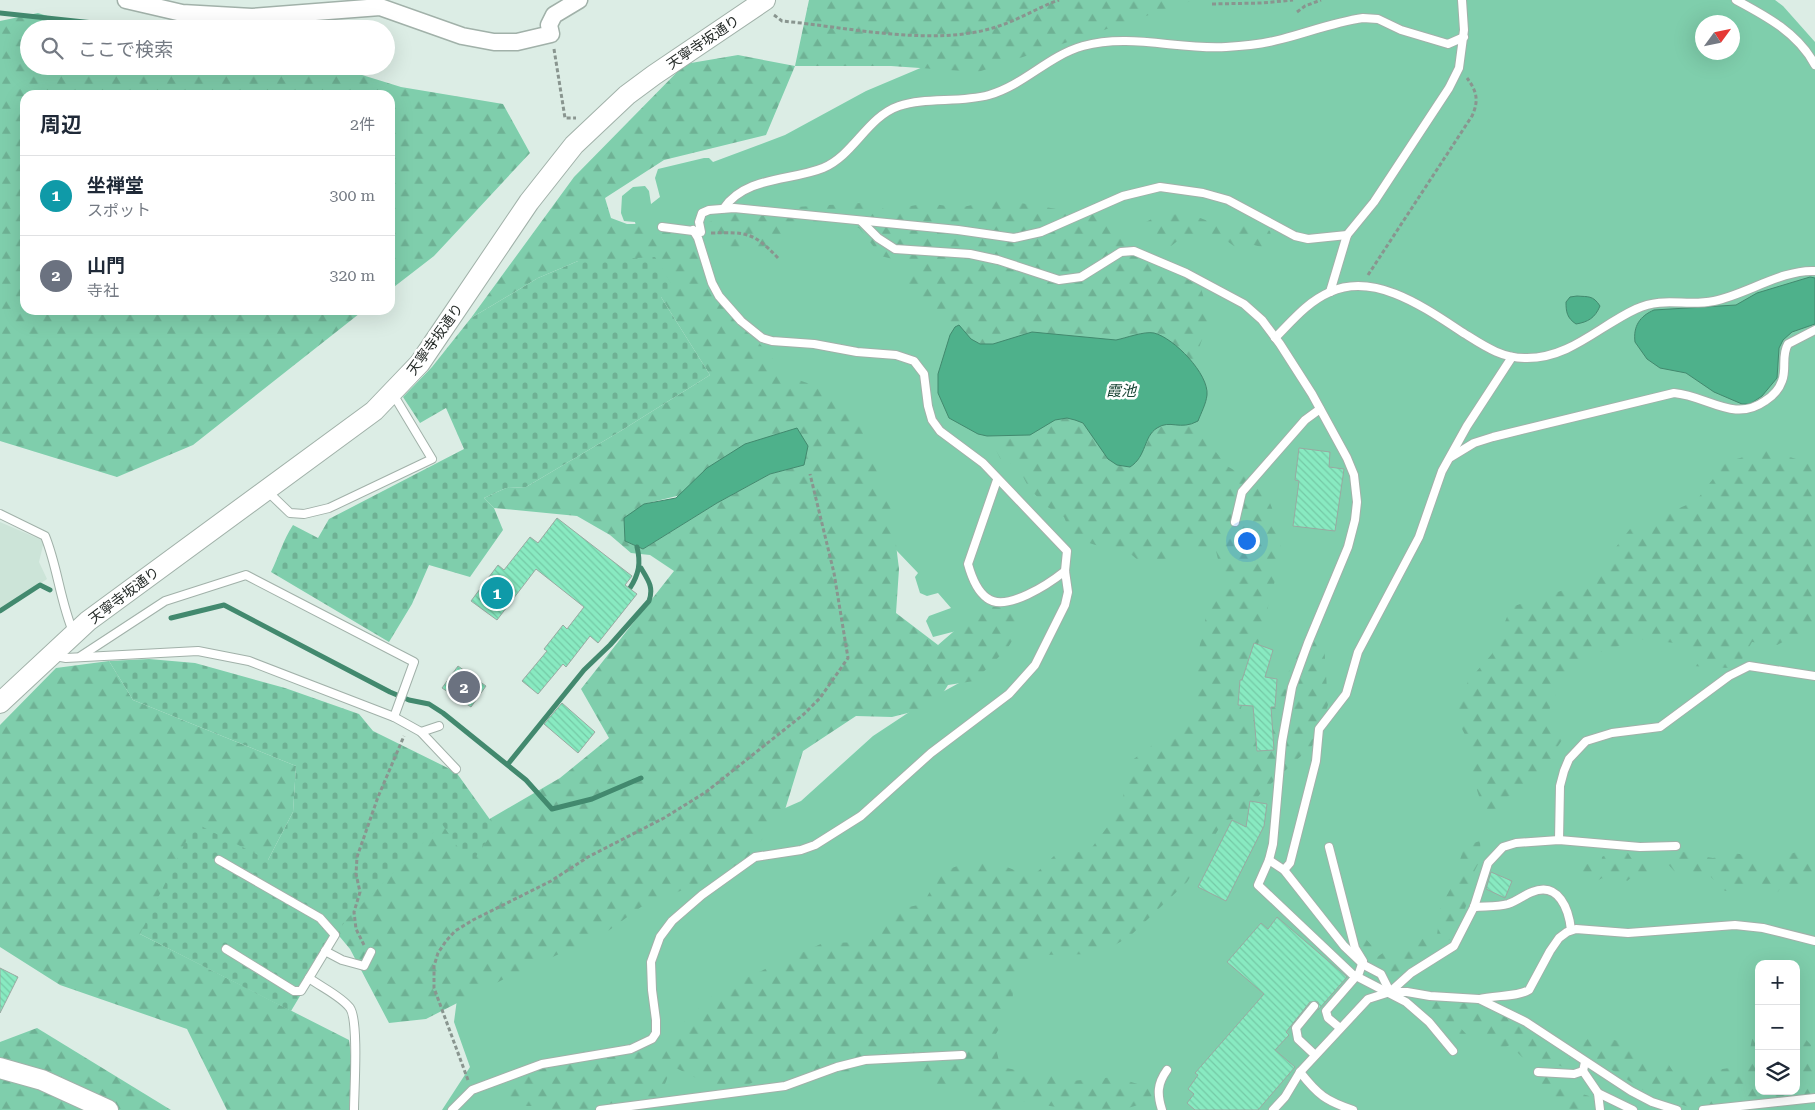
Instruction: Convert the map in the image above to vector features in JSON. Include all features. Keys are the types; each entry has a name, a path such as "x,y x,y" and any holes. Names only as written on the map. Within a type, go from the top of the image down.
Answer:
{"street":[{"path":"126,0 182,13 252,17 380,6 462,36 494,42 516,42 551,34 548,25 554,15 579,0"},
{"name":"天寧寺坂通り","path":"0,704 74,634 374,411 420,362 557,165 599,120 654,75 760,2"},
{"path":"0,1068 42,1080 108,1110"}],"lane":[{"path":"1330,292 1347,235 1374,202 1449,88 1459,68 1464,37 1462,0"},
{"path":"1736,0 1778,25 1800,44 1815,64"},
{"path":"724,208 734,197 753,186 807,173 829,165 854,145 880,117 892,109 906,104 963,100 989,95 1018,83 1062,55 1083,46 1124,42 1202,47 1256,44 1363,18 1378,19 1401,30 1448,44 1464,37"},
{"path":"452,1110 472,1090 542,1064 630,1049 652,1039 656,1033 656,1020 651,962 660,937 672,920 702,895 755,857 801,850 815,845 861,816 943,743 997,705 1035,665 1060,617 1068,597 1065,571 1067,551 973,454 940,431 932,420 928,406 924,374 914,361 896,355 857,352 822,345 772,342 753,331 719,296 712,283 697,231 702,213 724,208 775,211 862,222 958,230 1014,238 1041,232 1123,196 1160,186 1203,193 1228,200 1295,236 1308,239 1347,235"},
{"path":"862,222 878,238 895,249 970,254 998,260 1060,280 1081,277 1121,252 1134,251 1186,273 1236,300 1262,320 1275,338 1320,409 1354,475 1357,489 1356,520 1348,547 1308,642 1292,687 1282,742 1273,844 1269,860 1258,885 1356,977 1390,992 1406,1002 1429,1022 1453,1050"},
{"path":"662,227 697,231"},
{"path":"1275,338 1307,306 1330,292 1361,287 1394,294 1428,310 1485,347 1512,357 1539,358 1560,353 1636,309 1650,304 1660,301 1716,301 1789,276 1815,271"},
{"path":"1449,458 1461,450 1492,436 1674,392 1687,394 1736,411 1752,410 1773,396 1780,386 1784,374 1784,354 1788,344 1815,330"},
{"path":"1284,870 1290,863 1316,762 1319,729 1346,694 1358,652 1419,537 1436,487 1449,458 1512,357"},
{"path":"266,490 290,513 317,512 432,459 392,393"},
{"path":"1235,522 1242,492 1305,420 1320,409"},
{"path":"998,480 968,564 971,575 979,588 987,598 997,603 1025,596 1042,588 1065,571"},
{"path":"0,514 45,536 53,556 64,611 74,634"},
{"path":"80,657 165,601 246,576 414,662 394,717"},
{"path":"51,655 80,657 198,651 250,661 394,717 421,732 456,769"},
{"path":"1558,840 1560,786 1564,771 1569,759 1586,741 1612,733 1660,727 1729,676 1749,666 1815,676"},
{"path":"421,732 439,726"},
{"path":"1390,992 1411,973 1454,946 1474,907 1479,884 1488,864 1494,854 1516,842 1558,840 1640,847 1676,846"},
{"path":"1329,847 1355,948 1364,965"},
{"path":"219,860 320,918 335,935 301,991 294,991 226,949"},
{"path":"1269,860 1284,870 1327,926 1364,965 1381,974 1390,992"},
{"path":"1474,907 1506,904 1532,892 1549,890 1559,896 1564,903 1568,911 1570,930"},
{"path":"1273,1110 1285,1098 1300,1072 1368,998 1390,992 1479,998 1497,994 1523,994 1529,990 1550,950 1559,938 1570,930 1628,933 1736,925 1763,928 1815,941"},
{"path":"325,951 342,960 364,966 371,952"},
{"path":"1340,1028 1328,1018 1326,1011 1335,995 1356,977 1364,965"},
{"path":"309,978 352,1010 355,1075 354,1110"},
{"path":"1479,998 1526,1022 1585,1062 1652,1102 1677,1110"},
{"path":"1314,1006 1296,1028 1298,1039 1315,1055"},
{"path":"600,1110 631,1108 785,1086 837,1067 865,1060 962,1055"},
{"path":"1585,1062 1583,1071 1598,1093 1600,1110"},
{"path":"1162,1110 1157,1090 1160,1078 1166,1070"},
{"path":"1538,1072 1574,1074 1583,1071"},
{"path":"1300,1072 1320,1096 1353,1110"},
{"path":"1598,1093 1633,1110"},
{"path":"1703,1110 1815,1098"}],"path":[{"path":"760,2 782,21 888,34 941,36 999,26 1059,0"},
{"path":"1212,4 1252,4 1293,0"},
{"path":"1297,12 1305,6 1321,0"},
{"path":"551,34 564,118 599,120"},
{"path":"1361,287 1472,116 1476,106 1476,94 1459,68"},
{"path":"697,231 743,233 758,239 778,258"},
{"path":"472,1090 434,988 434,966 438,953 446,941 455,932 473,920 551,881 588,857 664,818 706,792 804,714 820,698 848,658 834,572 810,474"},
{"path":"371,952 364,945 356,929 354,909 360,892 356,874 357,856 378,797 409,725"}],"shaded area":[{"path":"0,522 44,541 39,562 47,579 0,611"}],"green space":[{"path":"809,0 1194,0 978,72 891,66 795,66"},
{"path":"1099,0 1775,0 1783,6 1815,42 1815,1110 442,1110 470,1067 454,1022 461,969 729,833 801,801 873,736 926,701 970,677 964,629 933,637 926,621 929,616 951,608 938,593 927,596 920,593 915,577 918,573 878,531 638,235 635,222 624,221 621,213 622,196 633,187 645,186 649,191 651,204 660,197 655,178 658,169 704,158 709,158 713,162 785,135 866,91 930,64"},
{"path":"38,13 60,20 20,20 20,75 362,75 401,87 503,104 530,153 434,256 395,286 395,90 20,90 20,315 358,315 193,445 117,477 0,441 0,21"},
{"path":"738,55 795,66 766,135 664,160 605,198 611,218 627,224 650,224 659,233 697,227 733,212 773,213 796,207 861,203 888,210 928,203 959,208 997,199 1099,216 1121,225 1140,246 1199,282 1210,318 1193,364 1166,340 1147,333 1116,340 1032,332 993,344 980,344 972,339 959,325 931,316 907,287 912,264 881,256 859,228 793,222 763,252 726,246 697,228 726,304 787,376 836,393 857,417 892,512 899,569 896,613 938,645 983,606 1017,609 1020,628 1007,649 974,681 948,685 935,706 892,717 856,716 803,751 784,813 739,867 641,907 604,934 510,976 426,1019 389,1023 350,949 300,889 399,805 469,831 560,778 609,738 581,689 674,571 650,555 631,553 610,535 577,516 494,508 484,498 506,488 526,487 710,375 661,297 578,261 538,278 471,318 574,177 685,64","holes":["804,465 770,474 717,503 643,549 625,541 644,504"]},
{"path":"1159,215 1191,215 1223,226 1253,223 1270,231 1272,240 1265,248 1254,245 1238,249 1227,241 1205,236 1184,236 1171,246 1155,244 1146,233 1146,222"},
{"path":"655,257 674,288 661,297 710,375 526,487 506,488 484,498 494,508 503,530 470,577 429,565 412,604 389,642 271,572 286,536 293,525 318,538 329,519 464,449 446,408 420,423 403,397 432,367 471,318 538,278 578,261"},
{"path":"1067,418 1082,423 1108,459 1142,456 1148,440 1159,427 1176,428 1194,424 1227,466 1264,488 1276,518 1282,554 1235,731 1266,712 1309,635 1324,643 1328,705 1316,742 1260,794 1243,818 1224,820 1187,882 1130,936 1100,954 1034,955 1027,969 1014,977 1012,1008 994,1037 1000,1067 1028,1072 1053,1073 1071,1081 1115,1077 1144,1086 1153,1091 1150,1101 1130,1108 1103,1110 1047,1106 1007,1097 1001,1110 984,1109 955,1086 942,1094 925,1078 920,1058 874,1050 847,1076 770,1074 743,1087 714,1087 672,1066 656,1107 659,1110 537,1110 539,1106 515,1106 499,1095 518,1069 589,1049 650,1053 719,990 823,943 871,942 885,912 923,904 941,872 982,857 1032,877 1054,856 1090,850 1120,810 1131,761 1196,713 1199,649 1209,603 1224,584 1216,551 1187,546 1171,564 1140,562 1125,549 1102,547 1073,538 1064,517 1046,506 1029,488 1018,467 1001,460 994,446 997,434 1024,436 1055,420"},
{"path":"1768,450 1815,465 1815,630 1806,630 1777,645 1752,642 1740,663 1729,668 1692,666 1683,644 1641,639 1569,662 1548,713 1562,740 1552,755 1552,771 1539,781 1524,783 1514,795 1499,799 1494,817 1484,811 1471,772 1476,755 1462,729 1458,708 1468,681 1492,654 1511,607 1589,582 1630,529 1696,501 1726,462"},
{"path":"149,659 195,663 285,688 359,714 373,731 456,772 496,828 470,865 442,824 345,921 291,1011 140,934 195,823 268,860 293,812 296,766 133,700 109,661"},
{"path":"109,661 133,700 296,766 293,812 268,860 140,934 349,1040 358,1110 227,1110 187,1029 60,985 0,947 0,725 56,668"},
{"path":"1480,841 1481,858 1473,874 1472,890 1455,935 1420,964 1390,980 1358,948 1357,940 1364,937 1373,947 1377,957 1392,947 1411,949 1419,940 1437,935 1441,906 1453,884 1464,846"},
{"path":"1815,846 1815,874 1810,876 1803,887 1792,890 1784,881 1778,892 1761,895 1746,883 1739,890 1725,891 1711,877 1695,872 1686,875 1675,872 1666,862 1679,853 1689,852 1713,858 1729,853 1739,854 1762,863"},
{"path":"1622,851 1628,853 1635,864 1643,857 1650,857 1657,863 1655,872 1647,875 1646,881 1638,884 1632,877 1627,881 1620,875 1610,883 1602,878 1592,884 1581,873 1585,863 1601,866 1602,857 1607,854 1615,857"},
{"path":"1416,997 1440,1002 1448,1001 1457,1005 1476,1002 1485,1005 1493,1012 1503,1012 1509,1021 1516,1018 1524,1022 1528,1033 1537,1032 1539,1045 1545,1050 1552,1043 1559,1048 1563,1057 1569,1057 1573,1064 1566,1068 1547,1061 1538,1064 1522,1057 1510,1045 1495,1052 1483,1033 1473,1031 1470,1016 1458,1015 1454,1021 1469,1037 1453,1042 1436,1023 1421,1014 1412,1004"},
{"path":"37,1028 171,1110 0,1110 0,1042"},
{"path":"1800,1033 1811,1045 1809,1062 1815,1061 1815,1094 1689,1107 1653,1096 1582,1051 1584,1042 1594,1034 1638,1047 1651,1060 1667,1062 1676,1076 1736,1067 1749,1055 1752,1039 1755,1037 1755,1095 1800,1095"},
{"path":"1542,1076 1564,1076 1569,1090 1589,1096 1595,1110 1559,1110 1537,1085"}],"water":[{"path":"1810,277 1815,278 1815,324 1792,332 1783,340 1779,348 1777,378 1762,396 1750,404 1742,404 1714,392 1686,373 1660,368 1647,359 1635,342 1636,326 1645,315 1654,310 1736,305 1757,293"},
{"path":"1570,297 1593,298 1600,306 1591,319 1576,324 1568,314 1566,302"},
{"name":"霞池","path":"959,325 971,339 980,344 993,344 1032,332 1116,340 1140,334 1154,333 1162,336 1180,349 1196,367 1206,387 1206,402 1198,421 1192,424 1166,425 1157,428 1149,436 1139,458 1130,467 1117,465 1108,459 1083,423 1067,418 1055,420 1030,435 987,436 978,434 949,418 938,393 938,374 950,335 955,327"},
{"path":"797,428 808,446 804,465 770,474 717,503 643,549 625,541 624,518 644,504 676,498 707,468 745,444"}],"building":[{"path":"1299,448 1330,452 1329,467 1344,469 1335,531 1293,526 1299,481 1295,480"},
{"path":"557,518 632,576 625,585 637,594 598,643 590,636 566,667 563,664 538,694 522,681 547,651 544,649 563,625 567,629 584,607 536,569 497,620 471,601 498,565 504,570 530,537 538,543"},
{"path":"1254,643 1273,650 1265,677 1277,679 1275,707 1271,707 1274,750 1257,751 1253,706 1238,705 1240,680 1242,680"},
{"path":"458,666 486,686 471,707 442,688"},
{"path":"562,703 595,732 578,753 544,724"},
{"path":"1250,801 1267,804 1264,826 1226,901 1198,887 1232,820 1246,827"},
{"path":"1491,872 1512,881 1505,898 1486,889"},
{"path":"1277,917 1347,977 1318,1010 1318,1002 1310,1002 1286,1032 1289,1035 1275,1050 1295,1067 1258,1110 1195,1110 1187,1103 1194,1094 1188,1089 1198,1075 1195,1073 1264,994 1227,962 1261,923 1268,929"},
{"path":"0,968 18,977 0,1013"}],"waterway":[{"path":"0,13 66,20"},
{"path":"630,588 638,568 637,547"},
{"path":"508,764 584,670 610,645 649,601 651,588 641,568"},
{"path":"0,611 40,585 50,590"},
{"path":"171,618 224,605 390,692 409,700 429,704 443,713 526,780 552,809 592,799 641,778"}],"place":[{"name":"坐禅堂","path":"497,593"},
{"name":"山門","path":"464,687"}]}
